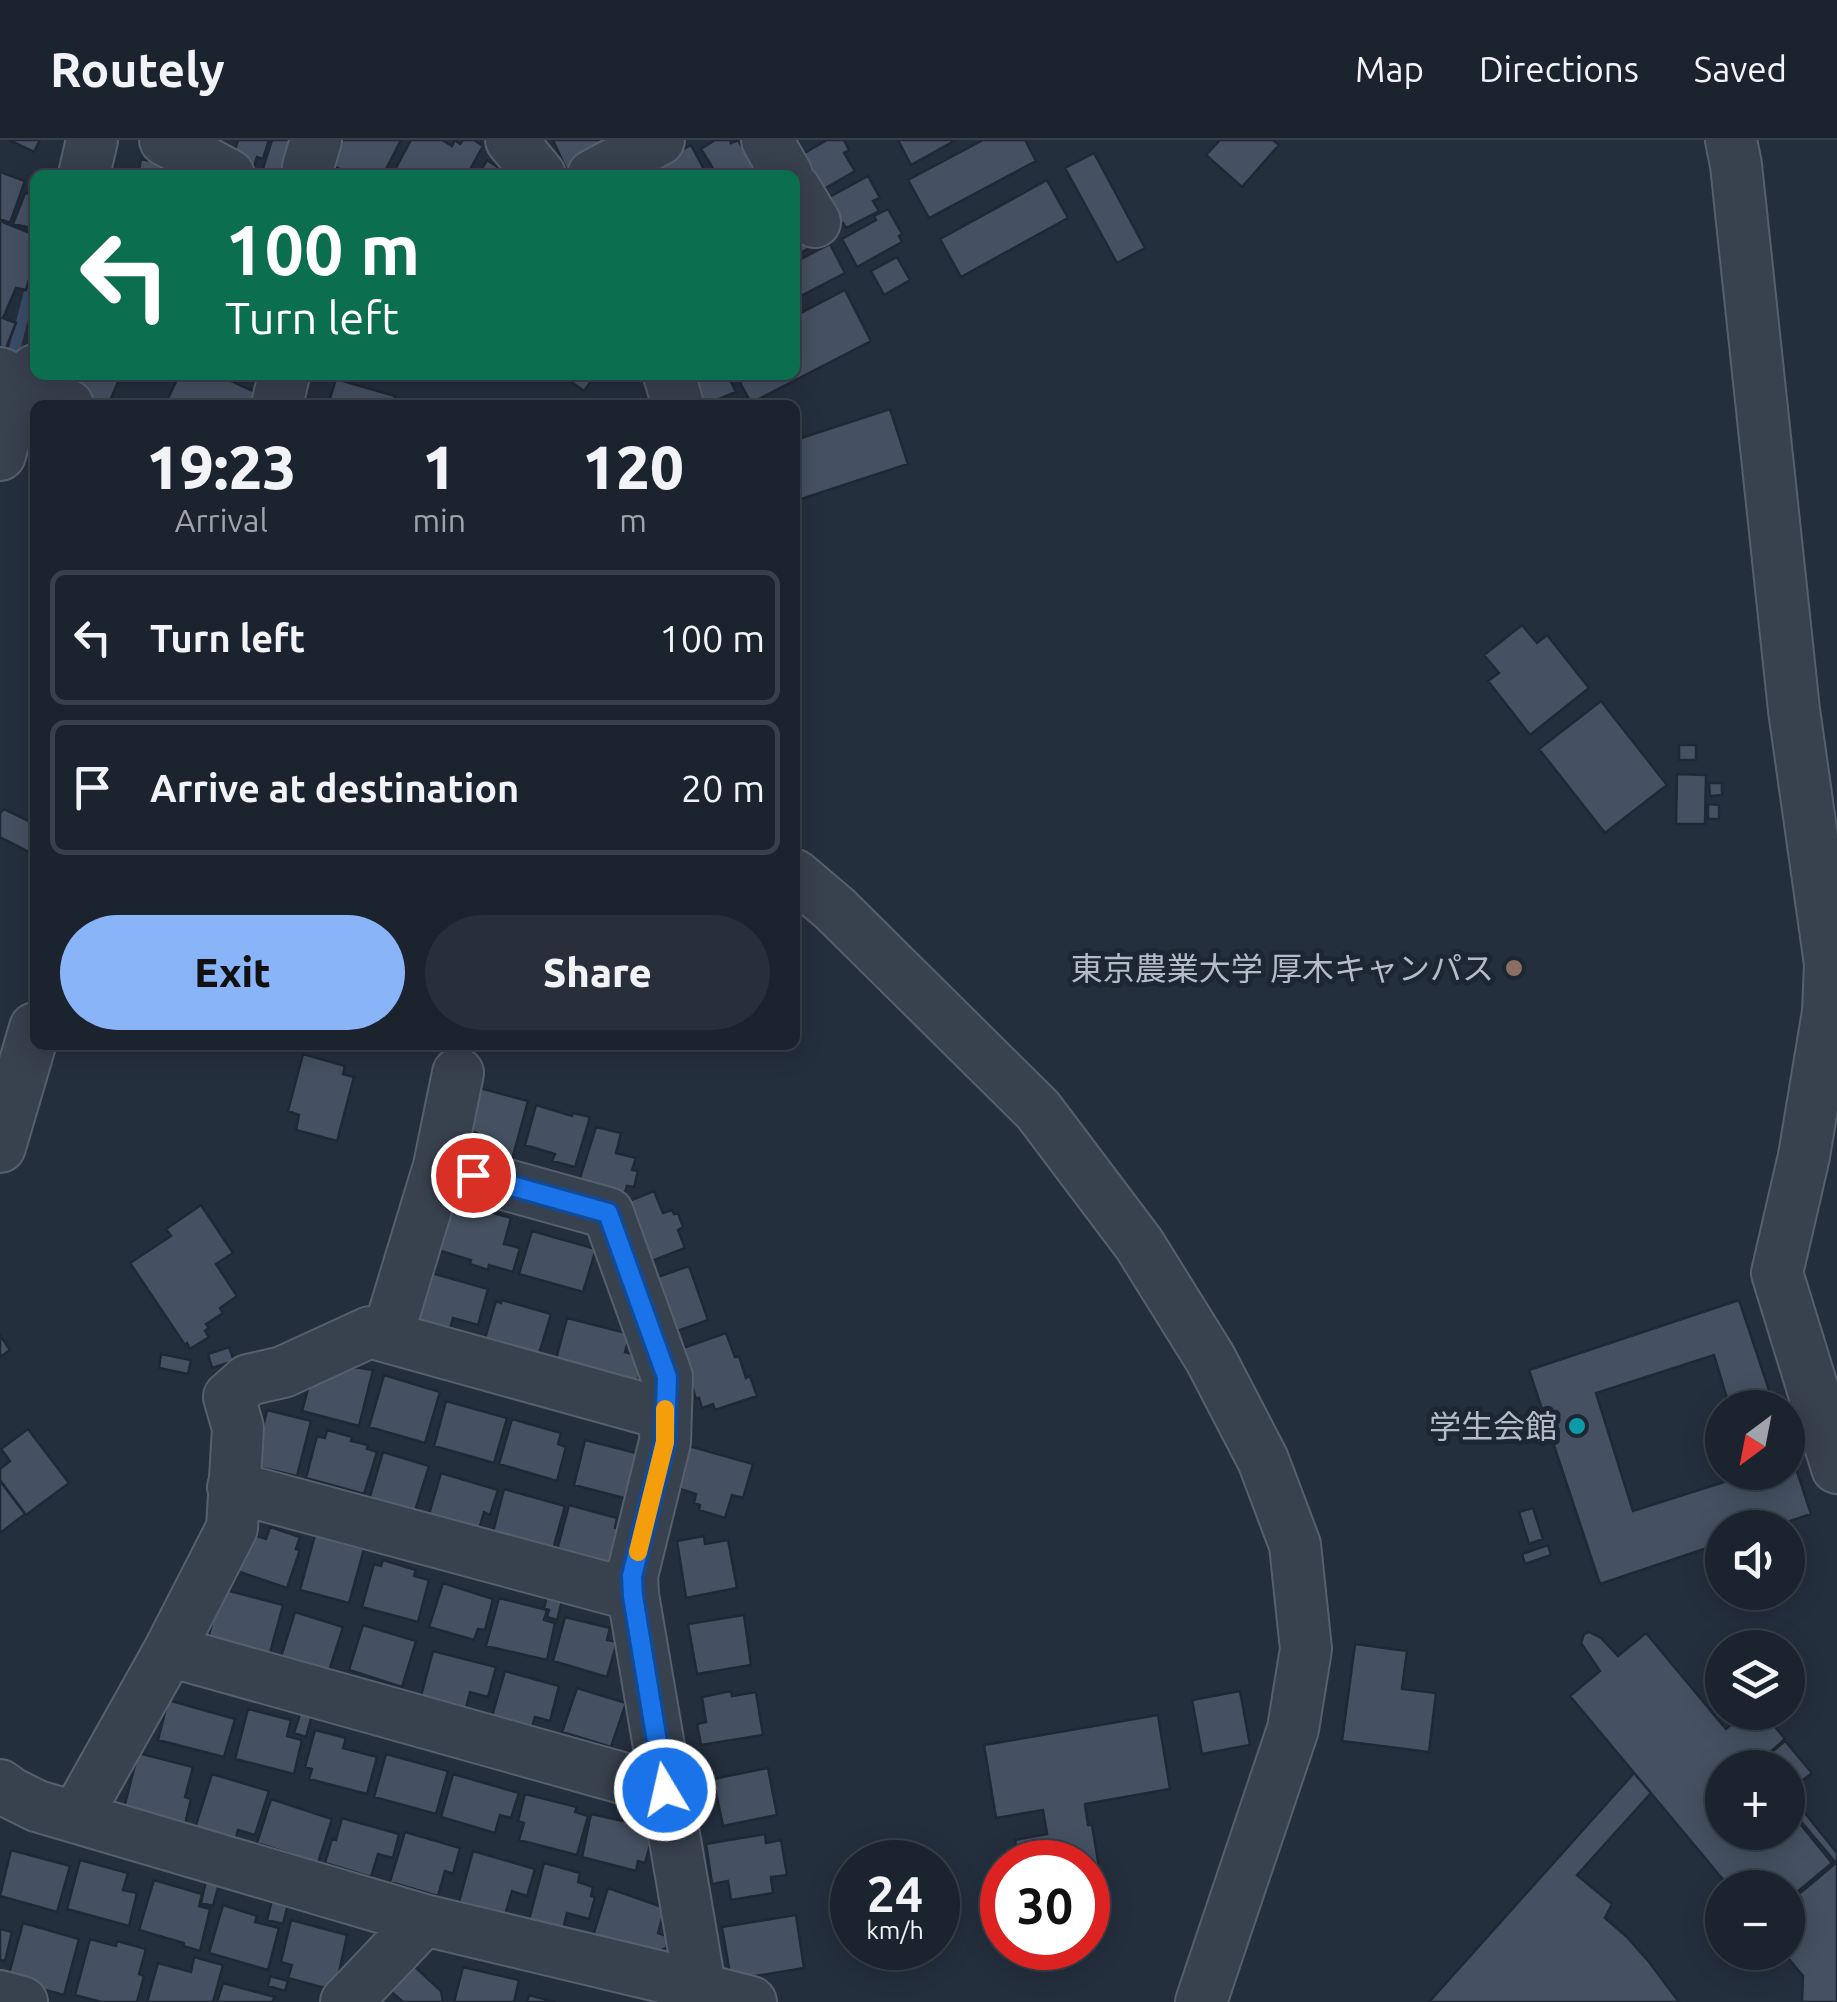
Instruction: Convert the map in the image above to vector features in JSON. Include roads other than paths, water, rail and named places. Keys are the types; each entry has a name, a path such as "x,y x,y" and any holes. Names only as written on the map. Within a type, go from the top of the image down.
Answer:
{"street":[{"path":"85,170 92,140"},
{"path":"166,140 221,170"},
{"path":"309,170 316,140"},
{"path":"511,140 536,170"},
{"path":"602,170 659,140"},
{"path":"767,140 784,170"},
{"path":"1731,140 1794,710 1830,964 1828,1012 1804,1156 1777,1273 1837,1468"},
{"path":"0,455 18,375 60,400"},
{"path":"800,878 1038,1110 1139,1244 1219,1375 1264,1460 1295,1546 1306,1649 1294,1730 1201,2002"},
{"path":"0,1147 30,1045"},
{"path":"387,1337 439,1166 458,1074"},
{"path":"439,1166 608,1213 667,1377 665,1442 632,1576 633,1596 703,1994"},
{"path":"76,1817 232,1528 238,1428 229,1396 248,1380 282,1372 370,1332 664,1414"},
{"path":"233,1487 633,1596"},
{"path":"169,1651 665,1790"},
{"path":"4,1795 424,1920 703,1994 708,1991 751,2002"},
{"path":"346,2002 424,1920"},
{"path":"0,1996 22,2002"}],"waterway":[{"path":"13,355 30,290"}],"place":[{"name":"東京農業大学 厚木キャンパス","path":"1514,968"},
{"name":"学生会館","path":"1577,1426"}]}
